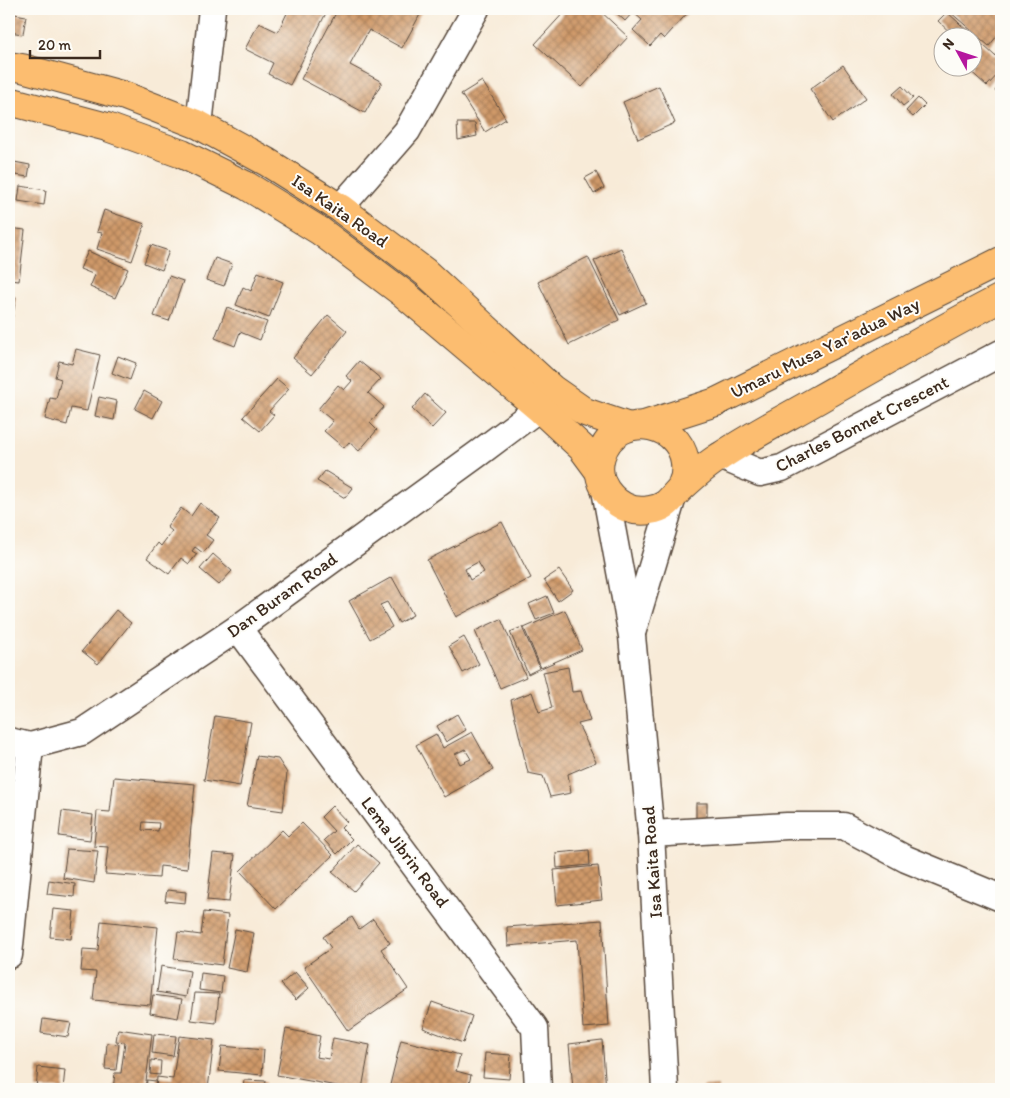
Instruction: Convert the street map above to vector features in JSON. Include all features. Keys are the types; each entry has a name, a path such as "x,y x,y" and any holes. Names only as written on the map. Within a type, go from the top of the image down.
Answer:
{"main road":[{"name":"Isa Kaita Road","path":"9,66 125,96 199,125 267,162 340,208 425,272 552,388 585,412 636,426"},
{"name":"Isa Kaita Road","path":"9,101 116,130 182,154 247,186 320,231 404,294 539,408 582,448 602,480"},
{"name":"Umaru Musa Yar'adua Way","path":"636,426 716,402 1001,261"},
{"name":"Umaru Musa Yar'adua Way","path":"676,494 720,456 945,327 1001,298"},
{"path":"636,426 658,428 670,435 680,446 685,460 685,474 676,494 661,507 649,511 636,511 624,507 613,500 602,480 601,457 607,444 616,434 636,426"}],"street":[{"path":"199,125 212,9"},
{"path":"340,208 408,131 476,9"},
{"name":"Charles Bonnet Crescent","path":"720,456 760,473 782,468 1001,354"},
{"name":"Dan Buram Road","path":"19,744 82,732 238,628 479,454 539,408"},
{"name":"Isa Kaita Road","path":"602,480 632,636 651,834 664,1089"},
{"name":"Isa Kaita Road","path":"632,636 676,494"},
{"name":"Lema Jibrin Road","path":"238,628 535,1028 538,1089"},
{"path":"9,955 19,744"},
{"path":"651,834 787,826 844,826 906,858 1001,898"}],"building":[{"path":"289,9 328,9 290,85 268,74 273,63 245,49 259,23 278,32"},
{"path":"338,9 423,9 402,48 369,30 350,65 382,82 365,113 301,79"},
{"path":"567,9 598,9 628,37 582,87 535,44"},
{"path":"612,9 691,9 664,39 660,35 650,46 633,30 642,20 633,12 625,21"},
{"path":"951,9 1001,9 1001,31 989,46 982,40 982,28 968,28 949,11"},
{"path":"947,12 964,28 945,28 938,21"},
{"path":"9,13 26,16 23,34 9,32"},
{"path":"982,44 995,56 1001,49 1001,71 987,86 978,78 982,78"},
{"path":"843,65 866,98 833,122 810,89"},
{"path":"482,81 506,119 485,132 461,94"},
{"path":"1001,83 1001,97 995,91"},
{"path":"659,86 675,123 638,139 623,102"},
{"path":"902,86 913,98 903,106 893,94"},
{"path":"918,98 925,105 913,117 906,111"},
{"path":"457,123 475,123 477,136 458,140"},
{"path":"9,161 30,165 28,177 9,174"},
{"path":"596,172 604,188 594,194 585,178"},
{"path":"20,186 46,190 44,205 18,201"},
{"path":"104,210 145,224 132,261 97,249 102,233 97,232"},
{"path":"9,228 25,230 19,281 9,280"},
{"path":"151,245 169,251 162,270 144,263"},
{"path":"621,248 646,303 620,315 594,261"},
{"path":"88,251 128,269 115,298 90,287 95,275 80,269"},
{"path":"588,257 619,320 569,345 538,282"},
{"path":"215,258 232,264 224,286 206,280"},
{"path":"258,272 283,282 269,318 236,305 243,287 251,291"},
{"path":"169,276 183,281 169,321 154,316"},
{"path":"9,296 16,297 10,332 9,331"},
{"path":"227,307 267,322 260,340 240,332 235,346 215,338"},
{"path":"328,315 347,331 312,374 293,358"},
{"path":"76,349 100,355 87,411 71,408 67,425 45,419 50,398 56,399 61,379 55,377 59,361 72,364"},
{"path":"118,356 136,363 130,380 112,373"},
{"path":"359,361 381,379 368,393 384,407 370,423 377,430 359,451 349,442 344,448 324,431 333,421 318,409 338,385 344,390 352,381 346,376"},
{"path":"277,379 289,389 269,411 274,415 260,431 243,417"},
{"path":"144,391 162,401 153,418 135,409"},
{"path":"425,394 446,413 432,428 412,409"},
{"path":"99,397 117,401 114,420 95,416"},
{"path":"325,471 353,488 345,498 317,481"},
{"path":"200,503 220,518 206,535 213,540 203,553 195,547 192,551 197,554 189,564 181,558 169,574 147,558 158,543 161,546 172,531 167,527 181,508 191,516"},
{"path":"502,522 531,578 456,617 427,560","holes":["478,562 484,572 470,580 465,569"]},
{"path":"213,554 232,571 219,585 200,569"},
{"path":"559,570 573,590 558,601 544,580"},
{"path":"392,577 413,615 399,623 387,602 380,605 392,627 370,639 349,601"},
{"path":"547,596 554,613 536,620 529,604"},
{"path":"116,610 131,623 98,664 82,651"},
{"path":"565,610 582,650 541,668 524,628"},
{"path":"501,619 526,677 500,688 475,631"},
{"path":"522,627 540,668 528,674 510,632"},
{"path":"464,637 479,664 463,673 449,646"},
{"path":"568,667 572,692 581,691 590,721 578,724 596,762 568,774 571,793 550,797 543,776 528,773 511,700 532,692 539,712 552,708 543,672"},
{"path":"457,714 466,730 446,742 437,726"},
{"path":"215,716 251,722 240,786 204,780"},
{"path":"472,732 493,770 444,797 416,745 436,734 443,748","holes":["465,749 471,759 460,764 455,754"]},
{"path":"257,756 278,759 287,773 283,811 247,806"},
{"path":"114,777 195,784 187,869 160,866 159,878 105,874 108,847 94,846 97,811 110,812","holes":["143,822 159,823 158,831 142,830"]},
{"path":"696,803 707,803 707,820 696,820"},
{"path":"332,806 347,822 341,828 352,839 337,854 324,840 334,831 321,817"},
{"path":"62,811 93,815 90,840 59,836"},
{"path":"302,823 333,855 276,909 240,871 282,830 288,836"},
{"path":"357,844 379,863 354,891 332,872"},
{"path":"67,849 98,851 94,883 63,878"},
{"path":"589,850 590,865 557,868 556,853"},
{"path":"213,853 235,855 229,902 207,900"},
{"path":"598,866 602,900 557,905 554,870"},
{"path":"49,880 75,884 74,897 47,894"},
{"path":"167,890 186,892 185,903 165,901"},
{"path":"53,909 74,911 71,939 50,937"},
{"path":"204,912 228,915 222,965 174,959 178,932 201,935"},
{"path":"352,917 359,929 373,919 390,943 381,949 408,989 348,1031 304,967 331,948 323,937"},
{"path":"602,920 609,1026 583,1028 577,940 508,946 507,927"},
{"path":"101,921 158,927 150,1005 93,1000 96,972 81,971 83,949 98,950"},
{"path":"235,929 254,933 247,972 227,968"},
{"path":"161,966 190,971 186,997 157,992"},
{"path":"295,972 309,988 296,1000 281,984"},
{"path":"201,973 223,976 221,993 199,990"},
{"path":"195,993 219,994 216,1023 191,1020"},
{"path":"153,995 182,999 178,1018 150,1013"},
{"path":"432,1002 472,1016 463,1043 423,1028"},
{"path":"43,1019 71,1023 68,1037 41,1033"},
{"path":"118,1029 152,1034 145,1089 113,1089 115,1073 121,1073 125,1042 116,1041"},
{"path":"286,1029 320,1036 316,1057 329,1059 333,1038 370,1045 362,1089 277,1075"},
{"path":"154,1034 176,1036 173,1056 152,1053"},
{"path":"179,1036 214,1040 208,1089 156,1089 157,1077 173,1079"},
{"path":"401,1040 460,1055 456,1071 471,1075 468,1089 389,1089"},
{"path":"602,1040 606,1089 573,1089 569,1044"},
{"path":"107,1043 119,1044 116,1070 105,1069"},
{"path":"222,1046 264,1050 262,1075 219,1071"},
{"path":"485,1053 511,1055 509,1079 483,1077"},
{"path":"151,1060 161,1061 160,1075 150,1074"},
{"path":"38,1067 65,1070 63,1089 36,1089"},
{"path":"147,1080 156,1081 154,1089 146,1089"},
{"path":"244,1080 266,1081 265,1089 243,1089"},
{"path":"718,1086 718,1089 703,1089 703,1087"}]}
